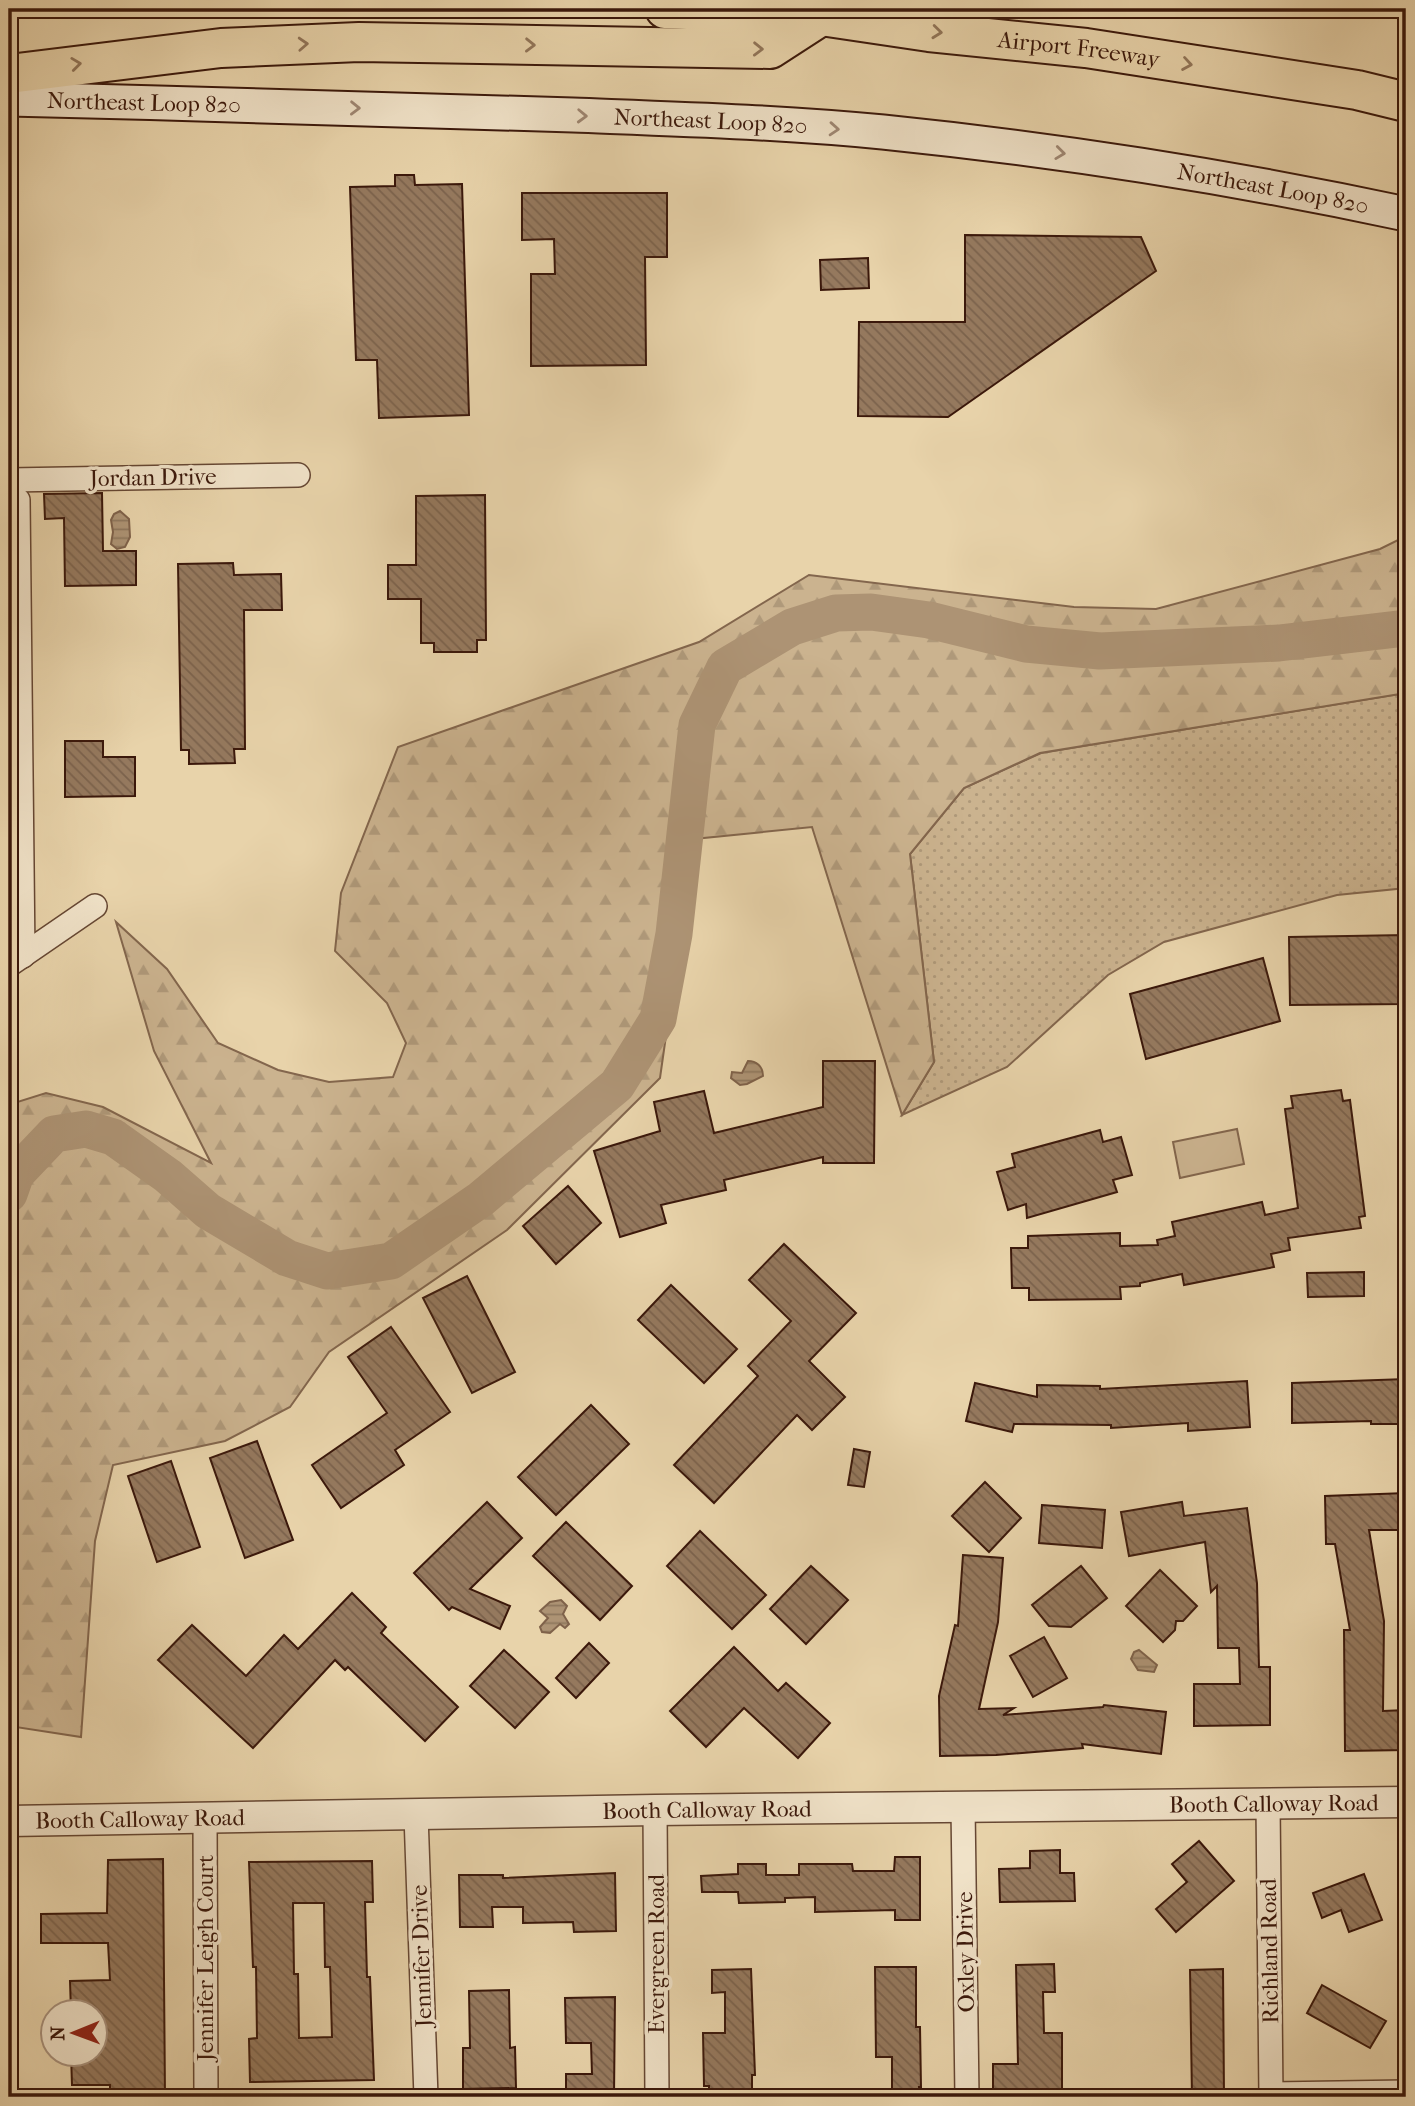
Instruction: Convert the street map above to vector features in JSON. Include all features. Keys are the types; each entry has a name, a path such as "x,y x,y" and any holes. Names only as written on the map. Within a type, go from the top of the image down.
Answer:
{"highway":[{"name":"Airport Freeway","path":"665,9 821,16 929,32 1086,48 1357,90 1406,102"},
{"path":"9,74 221,48 359,42 770,50 821,16"}],"main road":[{"name":"Northeast Loop 820","path":"9,99 452,110 757,122 882,132 1097,158 1303,192 1406,214"}],"street":[{"name":"Jordan Drive","path":"14,490 298,475"},
{"path":"14,490 16,961"},
{"path":"16,961 95,906"},
{"name":"Booth Calloway Road","path":"9,1821 655,1810 1406,1802"},
{"name":"Richland Road","path":"1268,1804 1271,2095"},
{"name":"Oxley Drive","path":"963,1807 967,2097"},
{"name":"Evergreen Road","path":"655,1810 657,2097"},
{"name":"Jennifer Drive","path":"416,1815 426,2097"},
{"name":"Jennifer Leigh Court","path":"205,1818 206,2097"},
{"path":"1271,2095 1406,2092"}],"green space":[{"path":"1406,536 1406,693 1040,753 964,788 910,854 934,1062 902,1115 812,827 694,839 660,1078 507,1230 329,1352 290,1407 225,1441 113,1465 95,1541 81,1737 9,1726 9,1110 14,1103 46,1093 103,1107 211,1163 154,1051 116,922 167,969 218,1043 278,1070 329,1082 393,1077 406,1043 387,1003 335,951 341,893 398,747 699,642 809,575 1074,607 1156,609 1380,549"},
{"path":"1406,693 1406,888 1337,895 1164,942 1108,975 1007,1067 902,1115 934,1062 910,854 964,788 1041,753"},
{"path":"1237,1129 1244,1164 1180,1178 1173,1142"}],"shaded area":[{"path":"120,511 129,519 130,537 125,547 117,549 111,544 111,520 114,514"},
{"path":"748,1061 754,1062 762,1069 763,1076 740,1085 731,1078 732,1072 742,1073"},
{"path":"561,1600 567,1606 563,1614 569,1624 565,1628 560,1624 550,1633 542,1632 540,1627 548,1618 540,1611 550,1602"},
{"path":"1139,1650 1157,1665 1154,1672 1138,1670 1131,1659 1134,1652"}],"building":[{"path":"395,175 414,175 415,185 462,184 469,415 379,418 377,360 356,360 350,187 395,186"},
{"path":"522,193 667,193 667,257 645,257 646,365 531,366 531,274 555,274 554,239 522,240"},
{"path":"965,235 1141,237 1156,271 948,417 858,416 859,322 965,322"},
{"path":"868,258 869,288 821,290 820,260"},
{"path":"102,493 103,551 136,551 136,585 65,586 64,518 45,519 44,494"},
{"path":"485,495 486,640 477,640 477,652 434,652 434,643 421,643 421,599 388,599 388,565 416,565 416,496"},
{"path":"233,563 234,575 281,574 282,610 244,610 245,749 234,749 235,763 189,764 189,750 181,750 178,564"},
{"path":"65,741 103,741 103,757 135,757 135,796 65,797"},
{"path":"1406,935 1406,1004 1290,1005 1289,937"},
{"path":"1263,958 1280,1021 1146,1059 1130,994"},
{"path":"823,1061 875,1061 874,1163 823,1163 823,1157 724,1180 726,1190 661,1205 666,1223 620,1237 594,1151 660,1131 654,1102 704,1091 714,1133 823,1107"},
{"path":"1341,1090 1343,1101 1350,1100 1365,1216 1359,1217 1361,1228 1288,1238 1290,1250 1271,1254 1274,1267 1184,1285 1182,1274 1140,1283 1140,1286 1120,1287 1121,1299 1029,1300 1029,1288 1012,1288 1011,1248 1028,1248 1028,1236 1120,1233 1120,1246 1158,1245 1157,1240 1175,1236 1172,1222 1262,1202 1265,1215 1298,1208 1285,1109 1293,1108 1291,1096"},
{"path":"1100,1130 1103,1142 1121,1137 1132,1175 1113,1180 1117,1192 1027,1218 1026,1204 1008,1210 997,1172 1015,1167 1012,1154"},
{"path":"568,1186 601,1223 556,1264 523,1226"},
{"path":"784,1244 856,1313 809,1361 845,1397 812,1430 797,1415 714,1503 674,1465 758,1376 748,1366 791,1321 749,1280"},
{"path":"1364,1272 1364,1296 1308,1297 1307,1273"},
{"path":"467,1276 515,1372 472,1393 423,1298"},
{"path":"671,1285 737,1349 704,1383 638,1320"},
{"path":"391,1327 450,1412 395,1450 404,1465 341,1508 312,1465 387,1413 348,1357"},
{"path":"1406,1379 1406,1424 1371,1424 1371,1421 1292,1423 1292,1383"},
{"path":"1247,1381 1250,1427 1188,1431 1188,1423 1111,1428 1111,1425 1014,1424 1012,1432 966,1421 975,1383 1037,1397 1037,1385 1100,1386 1100,1389"},
{"path":"591,1405 629,1444 556,1515 518,1477"},
{"path":"257,1441 293,1540 245,1558 210,1458"},
{"path":"854,1449 870,1452 864,1487 848,1485"},
{"path":"171,1461 200,1547 157,1562 128,1476"},
{"path":"985,1482 1021,1518 989,1552 952,1516"},
{"path":"1406,1493 1406,1530 1369,1530 1384,1621 1383,1711 1406,1710 1406,1750 1345,1751 1344,1630 1350,1630 1335,1544 1326,1544 1325,1496"},
{"path":"487,1502 522,1538 470,1589 510,1606 500,1629 452,1607 449,1610 414,1573"},
{"path":"1182,1502 1184,1516 1247,1508 1257,1583 1259,1667 1270,1667 1270,1725 1194,1726 1194,1684 1240,1684 1239,1648 1218,1648 1217,1586 1211,1592 1205,1542 1129,1556 1121,1512"},
{"path":"1042,1505 1105,1510 1102,1548 1039,1543"},
{"path":"566,1522 632,1586 600,1620 533,1556"},
{"path":"700,1531 766,1595 732,1629 667,1566"},
{"path":"963,1555 1003,1558 998,1622 979,1709 1014,1708 1003,1715 1104,1705 1166,1712 1161,1754 1082,1744 1083,1748 996,1755 940,1756 939,1696 955,1625 958,1626"},
{"path":"811,1566 848,1600 806,1644 770,1609"},
{"path":"1081,1566 1107,1598 1071,1627 1049,1626 1032,1605"},
{"path":"1160,1570 1197,1606 1183,1621 1176,1621 1175,1630 1163,1642 1126,1606"},
{"path":"352,1593 386,1627 381,1633 458,1707 425,1741 348,1667 345,1670 335,1660 253,1748 158,1660 192,1625 246,1676 284,1635 298,1649"},
{"path":"1044,1637 1067,1678 1033,1697 1010,1656"},
{"path":"589,1643 609,1663 576,1698 556,1678"},
{"path":"734,1647 778,1691 786,1683 830,1723 798,1758 744,1708 706,1747 670,1711"},
{"path":"504,1650 549,1692 515,1728 470,1686"},
{"path":"1199,1841 1234,1881 1176,1932 1156,1909 1187,1882 1172,1864"},
{"path":"1060,1850 1060,1873 1074,1873 1075,1901 1000,1902 999,1869 1030,1868 1030,1851"},
{"path":"895,1857 920,1857 920,1920 895,1920 895,1910 815,1912 815,1897 785,1898 785,1902 739,1903 738,1892 702,1892 701,1876 738,1874 738,1864 766,1864 766,1875 799,1875 799,1864 852,1864 853,1871 894,1871"},
{"path":"163,1859 165,2097 110,2097 110,2085 72,2085 71,2068 108,2068 108,1997 71,1997 70,1981 110,1980 108,1943 41,1943 41,1914 107,1913 108,1860"},
{"path":"372,1861 373,1902 365,1902 374,2080 250,2082 249,2039 257,2038 256,1967 253,1967 249,1862","holes":["293,1903 324,1903 325,1967 330,1967 332,2037 299,2038 298,1974 294,1974"]},
{"path":"615,1873 616,1931 574,1932 573,1922 523,1923 523,1907 492,1907 493,1927 460,1927 459,1875 503,1875 503,1878"},
{"path":"1364,1874 1382,1920 1349,1932 1341,1910 1322,1918 1313,1893"},
{"path":"1054,1964 1055,1992 1043,1992 1044,2033 1062,2033 1062,2090 1045,2091 1045,2097 993,2097 993,2064 1018,2064 1016,1965"},
{"path":"875,1967 916,1967 916,2027 920,2027 920,2097 892,2097 892,2057 876,2057"},
{"path":"751,1969 755,2075 752,2075 752,2097 709,2097 709,2086 704,2086 703,2033 725,2033 725,1992 712,1993 712,1970"},
{"path":"1223,1969 1224,2097 1192,2097 1190,1970"},
{"path":"1322,1985 1386,2021 1370,2048 1307,2013"},
{"path":"509,1990 510,2048 515,2047 516,2088 463,2089 463,2048 470,2048 469,1991"},
{"path":"615,1997 614,2097 566,2097 566,2074 592,2074 591,2043 566,2043 565,1998"}],"waterway":[{"path":"9,1194 16,1174 54,1134 86,1129 113,1137 168,1176 208,1211 287,1258 327,1271 391,1261 481,1199 617,1085 658,1019 674,934 697,725 725,667 792,627 836,613 871,612 929,620 1026,644 1100,651 1279,643 1406,628"}]}
